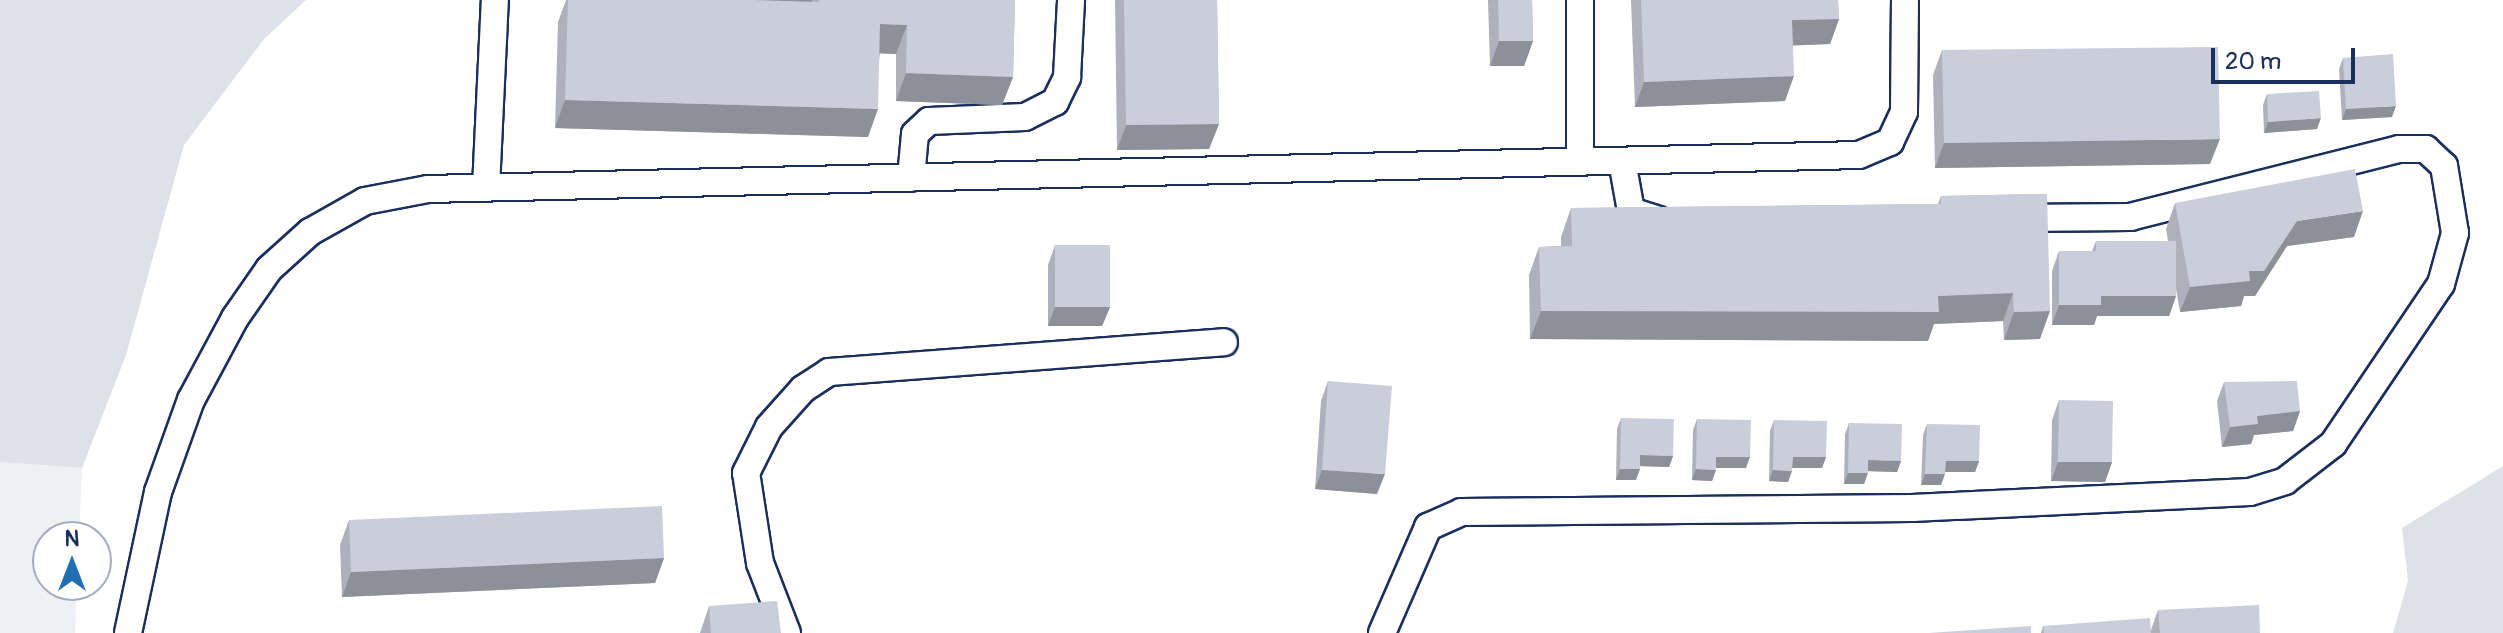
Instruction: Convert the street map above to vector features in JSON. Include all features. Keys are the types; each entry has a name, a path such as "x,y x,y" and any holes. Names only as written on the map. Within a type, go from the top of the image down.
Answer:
{"lane":[{"path":"486,188 495,0"},
{"path":"911,178 915,134 929,121 1025,117 1055,102 1067,77 1071,0"},
{"path":"1580,0 1580,162"},
{"path":"128,633 158,492 191,400 269,269 310,232 365,201 486,188 1859,155 1890,142 1904,112 1905,0"},
{"path":"1382,633 1415,548 1442,516 1461,512 1912,508 2250,492 2285,481 2333,444 2441,284 2455,233 2444,166 2426,149 2399,149 2131,217 1990,218"},
{"path":"1622,161 1631,211 1691,220"},
{"path":"787,633 760,563 746,473 769,427 803,389 829,372 1224,342"}],"shaded area":[{"path":"0,0 306,0 264,39 184,145 126,355 82,468 0,462"},
{"path":"0,462 82,468 80,521 32,521 32,601 76,601 75,633 0,633"},
{"path":"2503,466 2503,633 2393,633 2408,581 2402,528"}],"building":[{"path":"568,0 1015,0 1013,77 906,73 907,25 880,24 878,109 565,100"},
{"path":"1124,0 1217,0 1219,124 1126,125"},
{"path":"1498,0 1532,0 1533,41 1499,41"},
{"path":"1641,0 1838,0 1839,19 1792,20 1794,76 1644,82"},
{"path":"2218,47 2220,139 1944,143 1942,50"},
{"path":"2393,54 2396,106 2346,109 2343,58"},
{"path":"2319,91 2321,118 2268,122 2267,94"},
{"path":"2355,169 2363,211 2297,221 2264,271 2249,271 2250,281 2190,287 2175,203"},
{"path":"2047,194 2050,311 2014,312 2013,293 1938,296 1939,312 1541,311 1539,247 1572,246 1571,208 1941,204 1941,196"},
{"path":"2096,241 2176,241 2176,296 2101,296 2101,305 2059,305 2059,251 2096,251"},
{"path":"1055,245 1110,245 1110,307 1055,307"},
{"path":"1328,381 1392,386 1385,474 1322,470"},
{"path":"2297,381 2300,411 2257,416 2258,424 2230,427 2224,382"},
{"path":"2059,400 2113,401 2112,462 2058,462"},
{"path":"1621,418 1674,419 1673,456 1640,455 1640,469 1620,469"},
{"path":"1697,419 1751,420 1750,457 1716,457 1716,470 1696,469"},
{"path":"1774,420 1827,421 1826,457 1793,457 1792,471 1773,470"},
{"path":"1849,423 1902,424 1901,461 1868,460 1868,473 1848,473"},
{"path":"1927,424 1980,425 1979,461 1946,461 1945,474 1925,474"},
{"path":"662,506 664,558 351,572 349,520"},
{"path":"777,601 781,633 711,633 709,606"},
{"path":"2259,605 2260,633 2160,633 2158,610"},
{"path":"2150,618 2151,633 2044,633 2043,626"},
{"path":"2031,626 2031,633 1929,633"}]}
